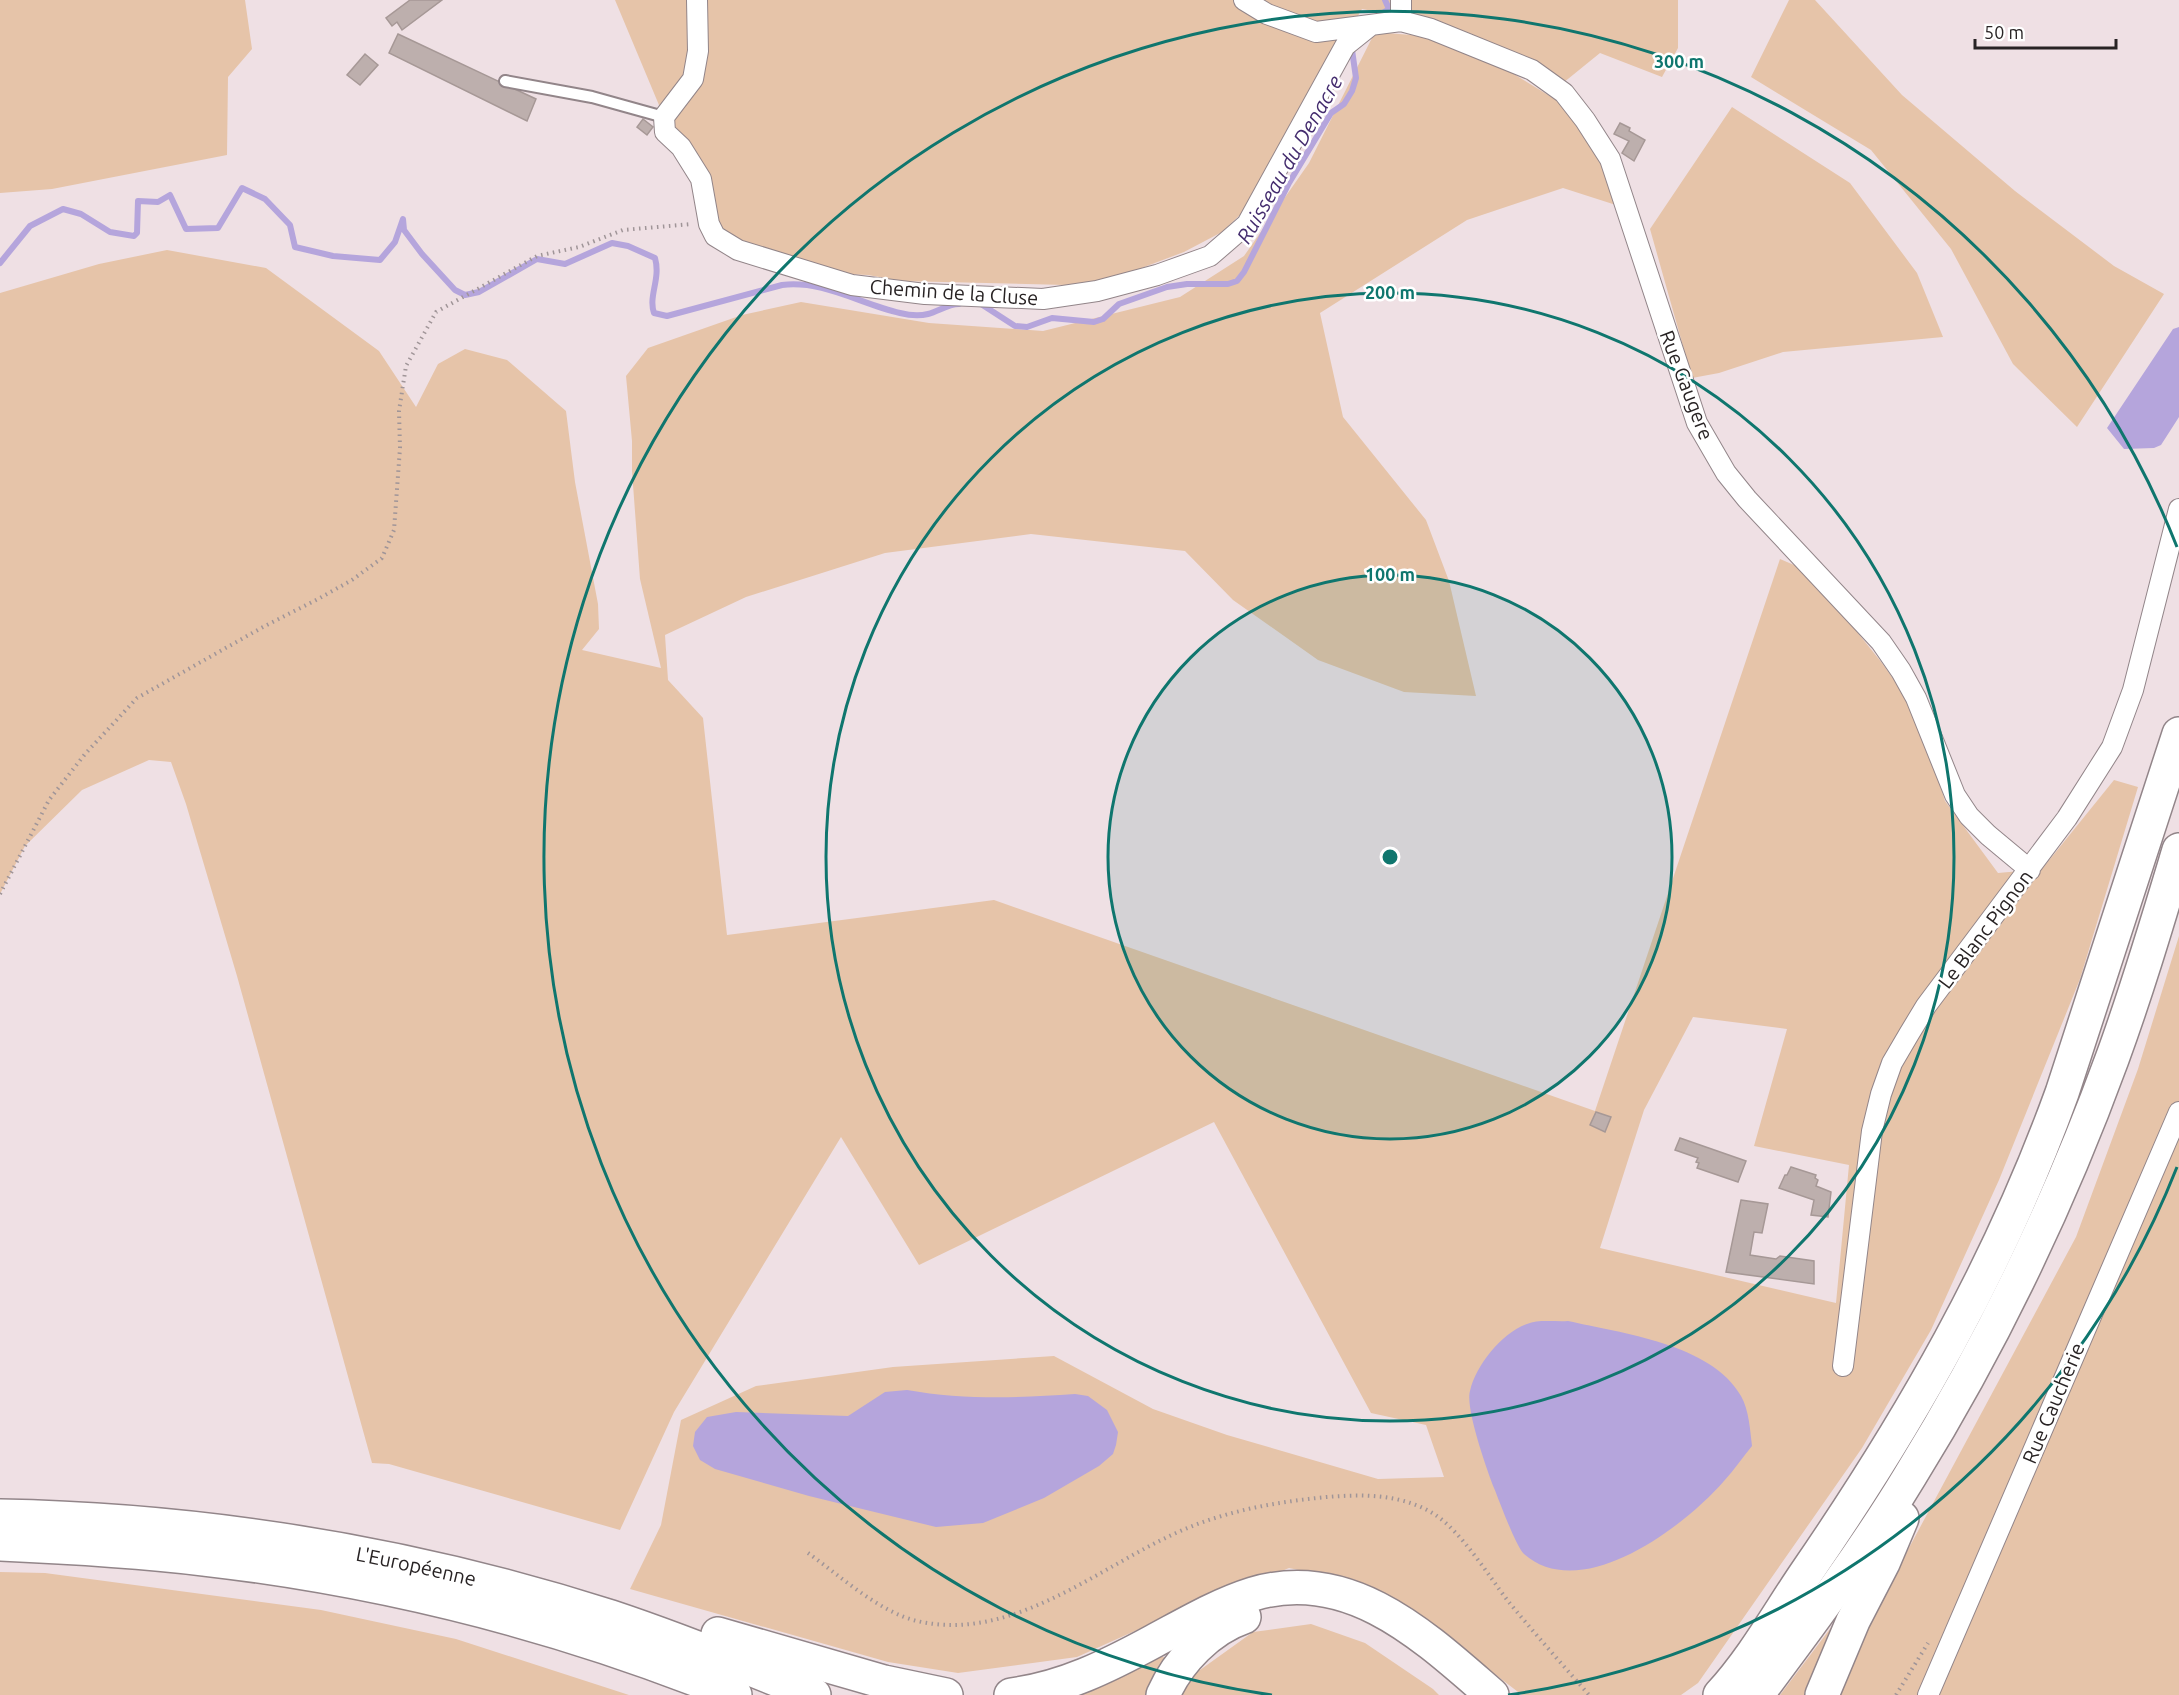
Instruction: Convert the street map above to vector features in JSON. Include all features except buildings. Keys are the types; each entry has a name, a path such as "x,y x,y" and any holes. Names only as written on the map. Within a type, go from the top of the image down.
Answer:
{"highway":[{"path":"2159,795 2179,717"},
{"path":"1719,1695 1754,1651 1900,1429 1939,1362 1996,1254 2020,1202 2062,1093 2179,734"},
{"path":"1756,1695 1842,1580 1910,1477 1942,1422 2015,1284 2083,1133 2133,999 2179,850"},
{"path":"1822,1695 1853,1621 1883,1563 1942,1422"},
{"name":"L'Européenne","path":"0,1516 103,1520 210,1531 318,1546 427,1567 503,1586 621,1621 713,1653 814,1695"},
{"name":"L'Européenne","path":"0,1544 114,1550 224,1561 328,1577 446,1602 520,1622 601,1646 735,1695"},
{"path":"427,1567 573,1591 780,1653 899,1686 946,1695"},
{"path":"1011,1695 1074,1681 1219,1606 1255,1593 1288,1588 1337,1593 1384,1611 1423,1636 1492,1695"},
{"path":"446,1602 549,1644 649,1678 691,1695"},
{"path":"1163,1695 1189,1656 1217,1631 1250,1615 1293,1607 1334,1611 1363,1620 1379,1628 1420,1655 1467,1695"}],"street":[{"path":"697,0 698,51 693,79 664,117 665,132 681,147 701,179 709,224"},
{"name":"Rue Gaugere","path":"1244,0 1267,14 1316,32 1401,21 1431,29 1532,70 1564,93 1610,159 1697,423 1711,448 1747,499 1881,642 1901,670 1916,698 1955,795 1969,816 2030,870"},
{"path":"1401,0 1401,21"},
{"name":"Chemin de la Cluse","path":"709,224 715,236 738,250 777,264 852,285 926,294 1043,299 1097,291 1156,275 1210,256 1247,224 1345,46 1370,26"},
{"name":"Le Blanc Pignon","path":"1843,1366 1872,1131 1881,1094 1892,1063 1926,1006 2030,870 2094,778 2112,747 2133,690 2179,509"},
{"name":"Rue Caucherie","path":"1928,1695 2179,1112"}],"lane":[{"path":"506,81 592,97 664,117"}],"path":[{"path":"0,894 49,800 85,754 137,698 352,580 382,558 394,530 399,411 406,366 436,312 537,256 579,247 623,230 709,224"},
{"path":"808,1553 878,1603 915,1621 968,1624 1014,1613 1065,1593 1168,1537 1223,1515 1277,1503 1319,1498 1367,1495 1399,1499 1423,1508 1449,1526 1520,1615 1589,1695"}],"shaded area":[{"path":"0,0 245,0 252,49 228,77 227,155 52,189 0,193"},
{"path":"615,0 1678,0 1678,48 1662,77 1600,53 1563,83 1513,54 1448,25 1362,9 1244,211 1222,232 1184,252 1115,278 1066,285 901,281 868,275 807,272 715,236 701,179 664,117"},
{"path":"1789,0 1815,0 1902,95 2015,191 2114,266 2164,294 2077,427 2013,364 1951,249 1871,150 1751,77"},
{"path":"1375,32 1423,36 1509,71 1561,103 1585,131 1612,181 1619,206 1563,188 1467,220 1320,313 1343,417 1426,520 1449,581 1476,696 1404,692 1318,660 1233,600 1185,551 1031,534 885,553 746,597 665,635 668,680 703,718 727,935 994,900 1595,1111 1780,559 1808,571 1882,663 1919,715 1945,801 1998,873 2042,869 2114,780 2138,787 2080,979 1999,1180 1931,1330 1862,1448 1698,1683 1681,1695 1522,1695 1418,1615 1357,1582 1289,1568 1157,1621 1077,1657 958,1673 888,1662 630,1589 661,1525 681,1420 756,1386 893,1367 1054,1356 1153,1409 1227,1435 1378,1479 1444,1477 1426,1425 1371,1413 1214,1122 919,1265 841,1137 674,1412 620,1530 389,1464 372,1463 237,976 186,804 171,762 149,760 82,790 25,846 0,894 0,293 99,264 167,250 266,268 379,351 416,407 438,364 465,349 507,360 566,411 575,482 598,604 599,629 582,650 661,668 640,579 626,376 648,348 742,315 801,302 929,323 1043,331 1180,297 1244,256 1309,163","holes":["1693,1017 1787,1029 1754,1146 1849,1165 1836,1303 1600,1248 1644,1110"]},
{"path":"1732,107 1850,183 1917,273 1943,337 1783,352 1719,373 1692,378 1650,229"},
{"path":"2179,327 2179,417 2161,445 2154,448 2124,449 2107,428 2173,329"},
{"path":"2179,936 2179,1695 1780,1695 1839,1617 1867,1626 2076,1237 2138,1069"},
{"path":"1568,1321 1638,1336 1687,1353 1709,1364 1727,1378 1741,1396 1747,1414 1752,1446 1707,1499 1659,1537 1631,1554 1602,1565 1574,1570 1548,1567 1521,1550 1487,1468 1469,1399 1473,1381 1484,1361 1508,1335 1531,1322"},
{"path":"907,1390 970,1397 1075,1394 1088,1396 1107,1410 1118,1432 1116,1445 1113,1454 1099,1466 1044,1498 983,1523 936,1527 809,1496 715,1469 700,1460 693,1446 695,1432 707,1417 736,1412 848,1416 885,1392"},
{"path":"0,1572 45,1573 321,1610 456,1639 629,1695 0,1695"},
{"path":"1311,1624 1365,1643 1439,1695 1056,1695 1108,1680 1160,1656 1200,1670 1253,1632"}],"waterway":[{"name":"Ruisseau du Denacre","path":"1375,18 1389,9 1385,0"},
{"name":"Ruisseau du Denacre","path":"981,304 1015,326 1027,327 1052,318 1094,322 1103,319 1119,304 1167,287 1187,284 1228,284 1237,281 1244,272 1289,183 1331,113 1344,104 1352,91 1356,78 1352,50 1354,46"},
{"name":"Ruisseau du Denacre","path":"0,263 30,226 63,209 81,214 110,232 134,236 137,233 138,201 158,202 170,195 186,229 218,228 242,188 265,199 290,225 295,247 333,256 380,260 395,242 403,219 404,230 422,254 455,290 465,295 479,292 537,259 565,264 612,243 628,246 655,258 657,273 652,300 654,313 667,316 782,285 797,284 827,289 910,315 928,314 959,304"}]}
